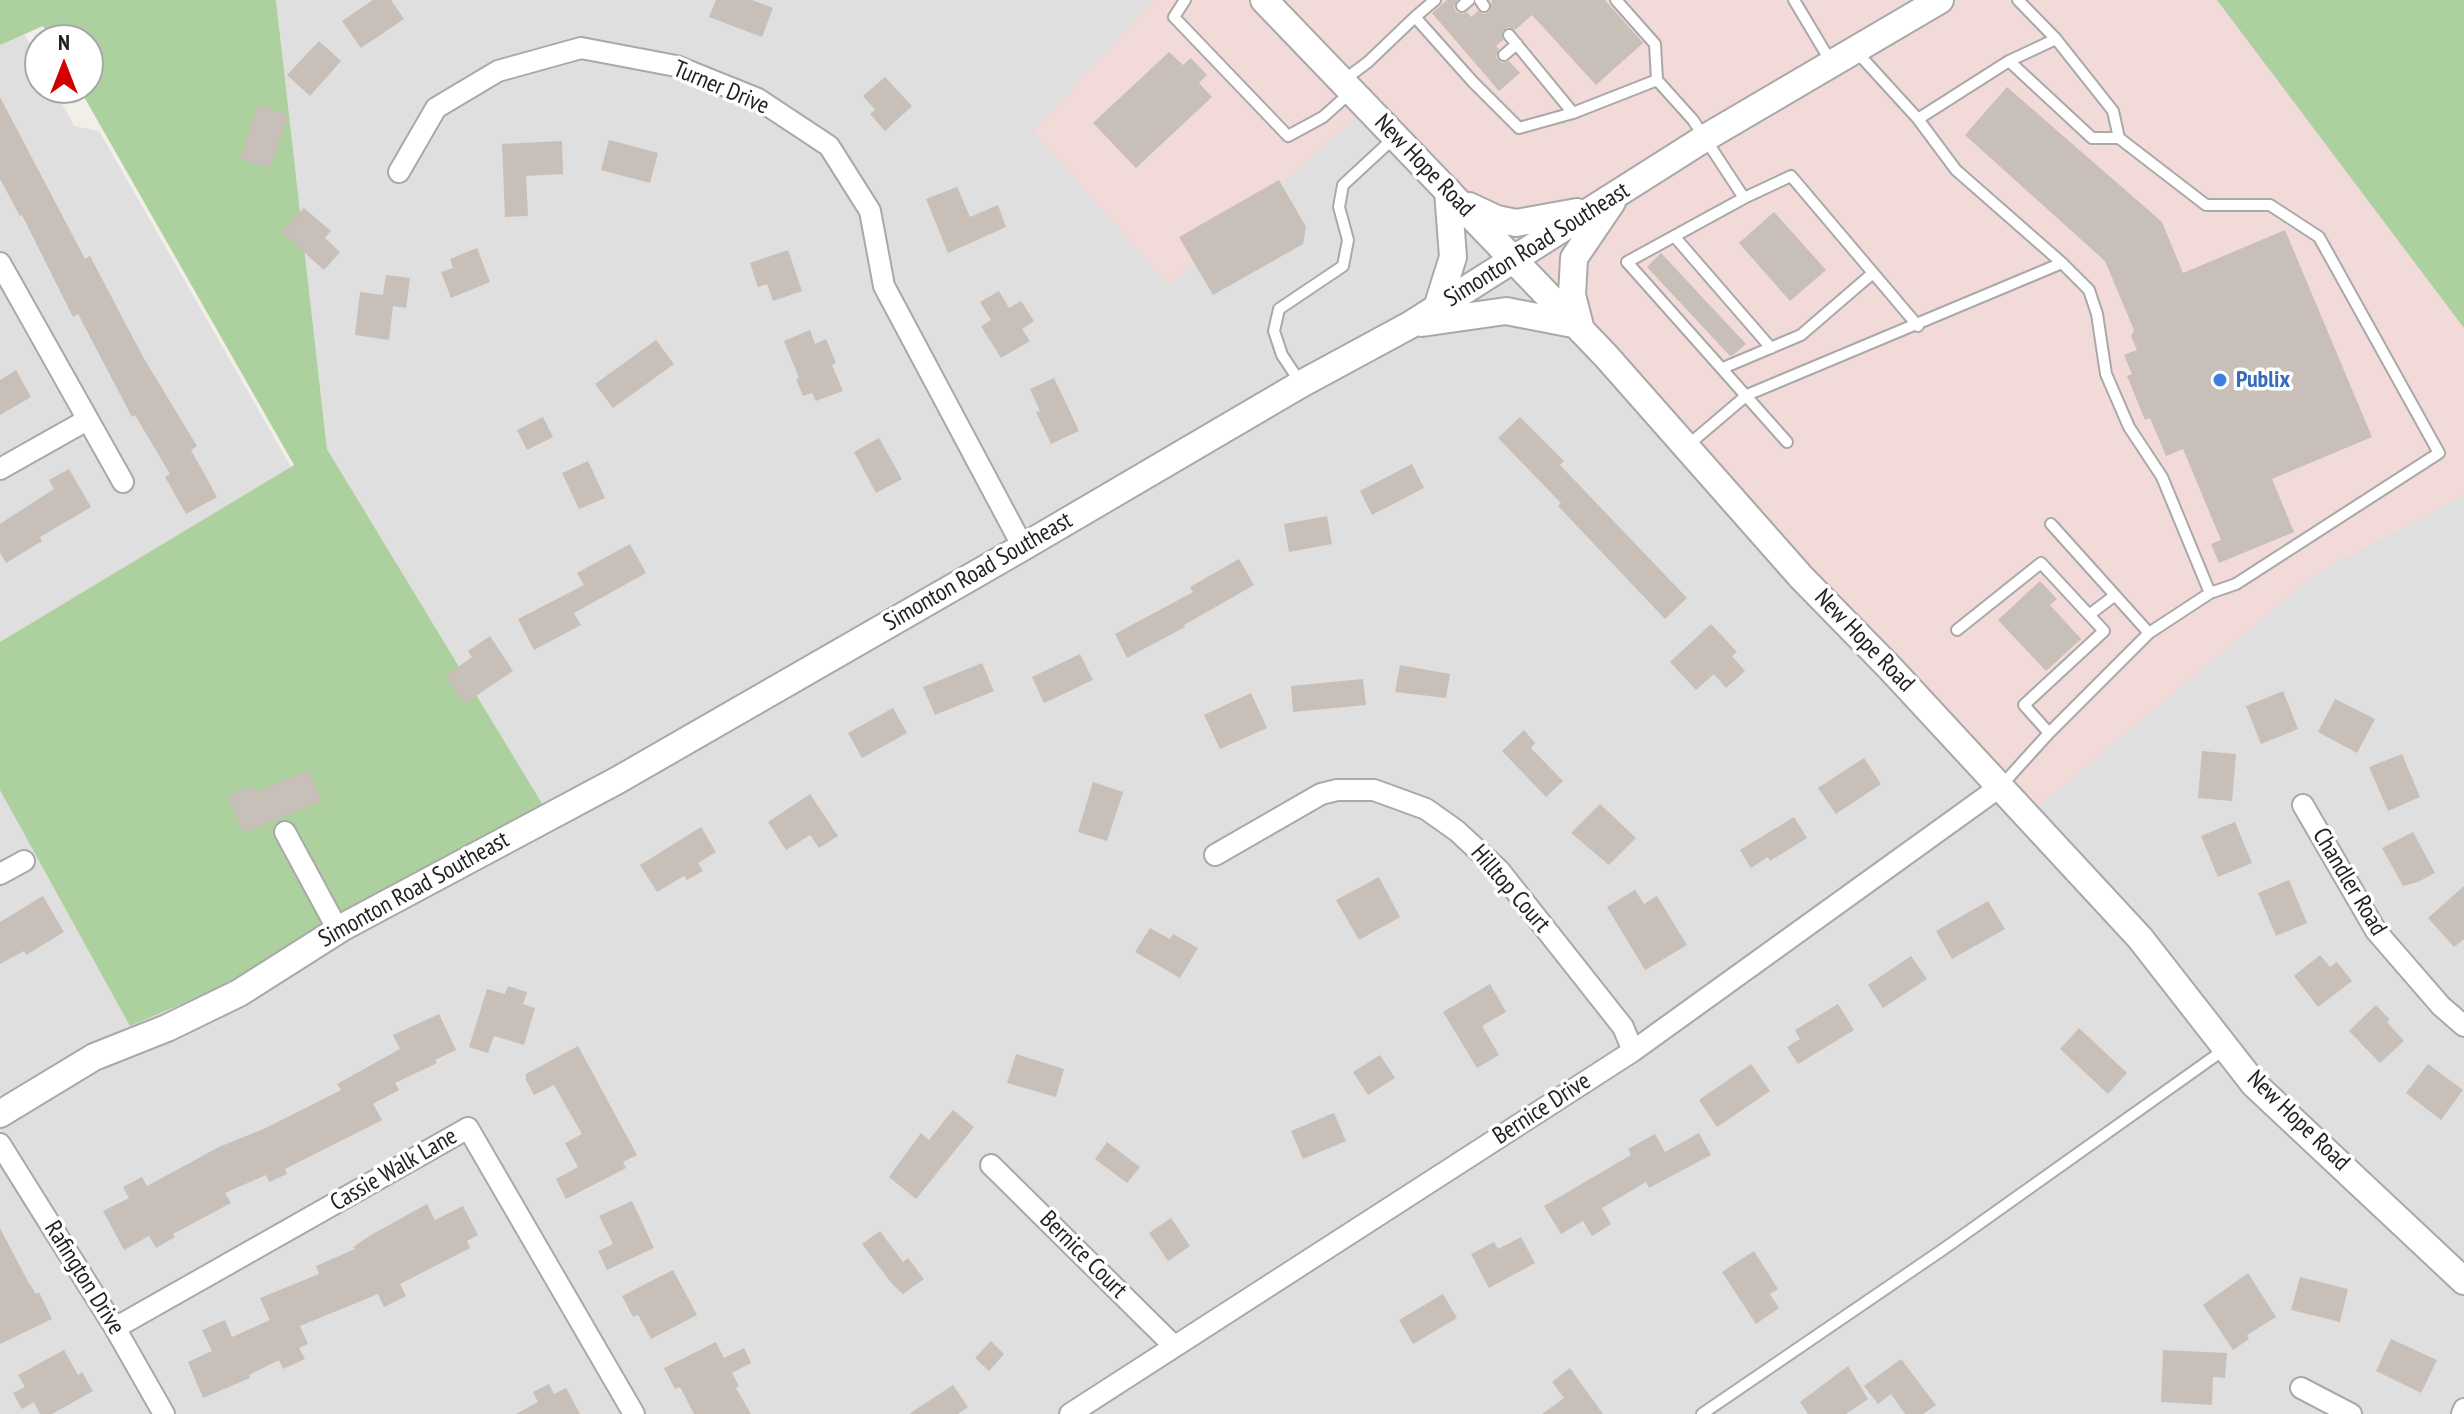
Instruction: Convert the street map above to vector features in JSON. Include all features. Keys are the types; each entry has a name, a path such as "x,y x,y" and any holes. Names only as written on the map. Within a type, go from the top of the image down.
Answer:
{"street":[{"name":"New Hope Road","path":"1264,0 1578,328 1801,577 2001,786 2140,938 2254,1084 2464,1281"},
{"name":"Simonton Road Southeast","path":"0,1114 94,1057 167,1028 239,993 338,930 618,780 1301,384 1410,325 1705,138 1940,0"},
{"name":"Turner Drive","path":"399,172 436,108 498,71 581,48 676,66 758,99 829,146 870,211 884,286 1023,547"},
{"path":"1437,308 1453,257 1452,196 1497,219 1516,223 1606,202"},
{"path":"1410,325 1506,311 1578,328 1572,295 1574,258 1606,202"},
{"path":"0,263 123,482"},
{"path":"0,469 87,420"},
{"name":"Bernice Drive","path":"1070,1414 1633,1051 2001,786"},
{"name":"Hilltop Court","path":"1215,855 1321,794 1337,790 1374,790 1426,809 1457,831 1499,870 1623,1027 1633,1051"},
{"name":"Chandler Road","path":"2303,805 2376,931 2441,1006 2464,1026"},
{"path":"285,832 338,930"},
{"path":"0,874 24,861"},
{"name":"Cassie Walk Lane","path":"115,1328 468,1128 634,1414"},
{"name":"Rafington Drive","path":"0,1144 115,1328 164,1414"},
{"name":"Bernice Court","path":"991,1165 1174,1346"},
{"path":"2301,1388 2351,1414"}],"lane":[{"path":"1185,0 1174,17 1288,136 1323,117 1368,62 1435,0"},
{"path":"1616,0 1655,44 1657,80 1705,138 1744,198"},
{"path":"1794,0 1843,57 1918,119 1956,170 2089,290 2097,314 2106,374 2129,427 2162,477 2210,593"},
{"path":"2018,0 2056,39 2113,111 2119,138"},
{"path":"1415,17 1519,128 1573,113 1657,80"},
{"path":"1431,35 1442,25"},
{"path":"1509,35 1573,113"},
{"path":"1918,119 2009,61 2056,39"},
{"path":"1504,55 1517,44"},
{"path":"1450,57 1461,47"},
{"path":"2001,786 2149,633 2210,593 2236,584 2439,453 2319,237 2270,205 2206,205 2119,138 2092,138 2009,61"},
{"path":"1473,82 1483,73"},
{"path":"1301,384 1282,355 1274,331 1279,309 1343,266 1348,240 1339,207 1343,185 1396,136"},
{"path":"1787,442 1627,262 1791,176 1918,326"},
{"path":"1674,236 1771,348"},
{"path":"1685,447 1747,395 1918,326 2062,263"},
{"path":"1723,368 1801,335 1873,273"},
{"path":"2051,524 2149,633"},
{"path":"1957,630 2041,563 2104,631 2024,705 2049,733"},
{"path":"2089,615 2114,596"},
{"path":"1702,1414 1945,1248 2227,1048"}],"shaded area":[{"path":"276,0 2464,0 2464,1414 0,1414 0,1102 119,1048 129,1027 0,1100 0,783 543,805 327,449"},
{"path":"1154,0 2217,0 2464,328 2464,495 2314,575 2020,822 1508,234 1369,105 1169,285 1033,131"},
{"path":"19,24 24,33 24,104 62,104 74,126 99,131 291,467 0,643 0,32"}],"green space":[{"path":"0,0 276,0 327,449 543,805 212,991 130,1026 0,790 0,642 294,465 88,104 104,104 104,24 24,24 24,34 0,45"},
{"path":"2217,0 2464,0 2464,328"}],"building":[{"path":"373,0 391,0 404,19 361,48 342,21"},
{"path":"716,0 752,0 773,8 762,37 709,17"},
{"path":"1447,0 1457,0 1454,7 1456,12 1467,12 1471,17 1478,11 1484,14 1489,12 1492,0 1605,0 1643,43 1596,85 1532,15 1515,30 1508,27 1502,32 1503,40 1496,46 1499,49 1496,57 1502,63 1509,61 1520,73 1499,91 1432,13"},
{"path":"319,41 341,61 310,96 287,75"},
{"path":"1169,52 1183,65 1191,58 1207,75 1199,83 1212,97 1136,168 1093,123"},
{"path":"885,77 912,106 885,131 870,114 875,110 863,96"},
{"path":"2007,87 2162,222 2183,273 2285,230 2372,437 2272,479 2294,532 2219,563 2211,544 2221,540 2183,449 2166,456 2150,418 2145,420 2127,376 2132,374 2124,355 2137,350 2131,336 2134,330 2105,261 1965,135"},
{"path":"0,97 85,259 90,256 143,357 197,446 191,450 217,497 186,514 165,477 170,474 135,415 132,417 78,314 73,317 22,215 0,179"},
{"path":"258,105 288,115 270,168 240,159"},
{"path":"609,140 658,153 650,183 601,170"},
{"path":"562,141 563,174 526,176 528,216 505,217 502,144"},
{"path":"1279,180 1306,227 1303,244 1213,295 1179,237"},
{"path":"957,187 970,217 998,205 1006,227 948,253 926,199"},
{"path":"304,208 331,231 325,238 340,252 324,270 281,232"},
{"path":"1774,212 1826,270 1790,301 1739,243"},
{"path":"477,248 490,282 451,298 441,272 453,268 450,259"},
{"path":"788,250 802,291 773,301 767,284 758,287 750,263"},
{"path":"1661,253 1746,344 1733,355 1730,356 1647,267"},
{"path":"386,275 410,278 406,308 393,306 389,340 355,335 360,292 383,295"},
{"path":"999,291 1009,308 1021,301 1034,321 1022,329 1030,341 1001,358 981,326 991,320 980,302"},
{"path":"810,330 815,344 826,339 843,391 816,401 812,393 803,396 784,341"},
{"path":"656,340 674,364 613,408 595,384"},
{"path":"16,370 31,397 0,415 0,380"},
{"path":"1054,378 1079,431 1051,444 1036,412 1040,411 1030,389"},
{"path":"543,417 553,437 527,450 517,430"},
{"path":"1520,417 1564,461 1560,465 1687,598 1665,619 1498,438"},
{"path":"879,438 902,479 876,493 854,452"},
{"path":"588,461 605,498 579,509 562,473"},
{"path":"1412,464 1424,488 1372,515 1360,491"},
{"path":"69,469 91,507 40,537 42,541 6,563 0,553 0,524 54,489 49,480"},
{"path":"1327,516 1332,544 1289,552 1284,524"},
{"path":"630,544 646,573 574,613 581,625 534,650 518,619 584,585 577,573"},
{"path":"1239,559 1254,585 1127,658 1115,634 1193,592 1190,587"},
{"path":"2040,581 2057,599 2050,605 2081,639 2046,671 1998,620"},
{"path":"1711,624 1737,652 1732,656 1745,671 1726,688 1714,674 1696,690 1670,662"},
{"path":"490,636 513,671 464,704 445,676 472,657 468,651"},
{"path":"1080,654 1093,680 1044,703 1032,677"},
{"path":"982,663 994,691 935,715 923,687"},
{"path":"1400,665 1450,674 1446,698 1395,692"},
{"path":"1363,679 1366,705 1293,712 1291,686"},
{"path":"2283,691 2298,729 2261,744 2246,706"},
{"path":"1251,693 1267,728 1220,749 1204,715"},
{"path":"2335,699 2375,719 2357,753 2318,732"},
{"path":"893,708 907,733 862,758 848,733"},
{"path":"1524,730 1535,743 1531,748 1563,781 1546,797 1502,751"},
{"path":"2202,751 2236,754 2232,801 2198,798"},
{"path":"2402,754 2420,797 2388,811 2369,767"},
{"path":"1864,758 1881,784 1836,814 1818,788"},
{"path":"309,770 322,801 243,833 228,796 253,786 256,792"},
{"path":"1093,782 1123,792 1107,841 1078,832"},
{"path":"810,794 838,836 819,848 810,835 786,850 768,822"},
{"path":"1600,804 1636,838 1609,865 1571,833"},
{"path":"1794,817 1807,838 1770,861 1768,857 1751,868 1740,850"},
{"path":"2235,822 2252,863 2218,877 2201,836"},
{"path":"701,827 716,852 698,863 703,871 687,880 684,876 657,892 640,865"},
{"path":"2413,832 2435,873 2403,886 2382,848"},
{"path":"1379,877 1400,917 1359,940 1336,900"},
{"path":"2289,880 2307,923 2276,936 2258,893"},
{"path":"2464,886 2464,939 2454,947 2428,918"},
{"path":"1635,890 1644,904 1657,896 1687,945 1645,970 1607,907"},
{"path":"43,896 64,932 26,955 24,951 0,964 0,922"},
{"path":"1988,901 2005,929 1952,959 1936,931"},
{"path":"1150,928 1170,939 1173,934 1198,948 1180,978 1135,952"},
{"path":"2320,955 2330,967 2337,962 2352,981 2318,1007 2294,976"},
{"path":"1911,956 1927,979 1883,1008 1868,985"},
{"path":"1490,984 1506,1012 1482,1026 1499,1055 1477,1068 1443,1012"},
{"path":"508,986 527,992 523,1004 535,1008 524,1045 494,1036 488,1053 469,1047 487,989 505,994"},
{"path":"1838,1004 1854,1030 1798,1064 1787,1047 1800,1039 1795,1030"},
{"path":"2376,1005 2404,1041 2380,1063 2349,1031"},
{"path":"439,1014 456,1050 395,1083 399,1090 373,1104 382,1120 285,1169 287,1174 269,1182 266,1175 225,1193 231,1203 173,1234 175,1237 156,1248 149,1236 124,1250 103,1211 129,1198 123,1187 142,1177 147,1186 219,1147 266,1128 341,1090 337,1084 400,1049 393,1035"},
{"path":"2079,1028 2127,1073 2108,1094 2060,1049"},
{"path":"578,1046 637,1155 623,1162 626,1168 566,1199 556,1179 578,1167 565,1143 582,1134 554,1085 534,1095 526,1074"},
{"path":"1016,1054 1064,1069 1056,1097 1007,1083"},
{"path":"1380,1055 1395,1078 1368,1095 1353,1072"},
{"path":"1751,1064 1770,1091 1717,1127 1699,1100"},
{"path":"2428,1064 2463,1090 2441,1120 2406,1093"},
{"path":"953,1110 974,1127 916,1199 889,1177 921,1133 929,1140"},
{"path":"1334,1113 1346,1141 1303,1159 1291,1131"},
{"path":"1699,1133 1711,1155 1649,1188 1646,1182 1602,1208 1611,1224 1592,1236 1583,1221 1561,1234 1544,1206 1631,1155 1628,1149 1655,1134 1665,1152"},
{"path":"1107,1142 1140,1167 1127,1183 1095,1159"},
{"path":"632,1201 654,1248 607,1270 598,1251 613,1244 599,1216"},
{"path":"427,1204 435,1220 463,1206 478,1235 467,1241 470,1248 400,1284 406,1296 384,1307 378,1294 300,1326 308,1344 299,1348 305,1359 283,1369 279,1360 249,1375 250,1378 203,1398 188,1362 212,1351 202,1330 225,1320 232,1337 270,1320 260,1298 319,1274 316,1266 355,1249 353,1247 371,1235"},
{"path":"1171,1218 1190,1246 1168,1261 1149,1233"},
{"path":"0,1228 52,1319 0,1344"},
{"path":"880,1231 903,1262 908,1258 924,1279 903,1294 862,1244"},
{"path":"1521,1237 1535,1263 1489,1288 1471,1254 1494,1242 1498,1249"},
{"path":"1754,1251 1778,1289 1770,1294 1779,1308 1756,1324 1722,1272"},
{"path":"673,1270 697,1315 651,1339 638,1315 633,1317 622,1296"},
{"path":"2248,1273 2276,1317 2247,1335 2249,1339 2233,1350 2203,1305"},
{"path":"2300,1277 2348,1289 2340,1322 2291,1310"},
{"path":"1443,1294 1457,1318 1413,1344 1399,1320"},
{"path":"2391,1339 2437,1360 2421,1393 2376,1371"},
{"path":"991,1341 1004,1354 989,1371 975,1358"},
{"path":"716,1342 724,1358 744,1348 751,1363 732,1373 739,1386 736,1388 751,1414 694,1414 680,1387 675,1389 664,1368"},
{"path":"64,1350 78,1375 82,1372 93,1391 52,1414 40,1414 34,1402 22,1409 13,1393 25,1387 18,1375"},
{"path":"2163,1350 2227,1353 2225,1378 2213,1377 2212,1405 2161,1402"},
{"path":"1901,1359 1936,1405 1923,1414 1905,1414 1891,1394 1878,1404 1864,1386"},
{"path":"1848,1366 1868,1399 1846,1414 1808,1414 1800,1402"},
{"path":"1570,1368 1603,1414 1542,1414 1564,1398 1552,1382"},
{"path":"549,1384 554,1394 566,1388 580,1414 516,1414 538,1402 533,1392"},
{"path":"953,1385 968,1407 958,1414 909,1414"}],"place":[{"name":"Publix","path":"2220,380"}]}
